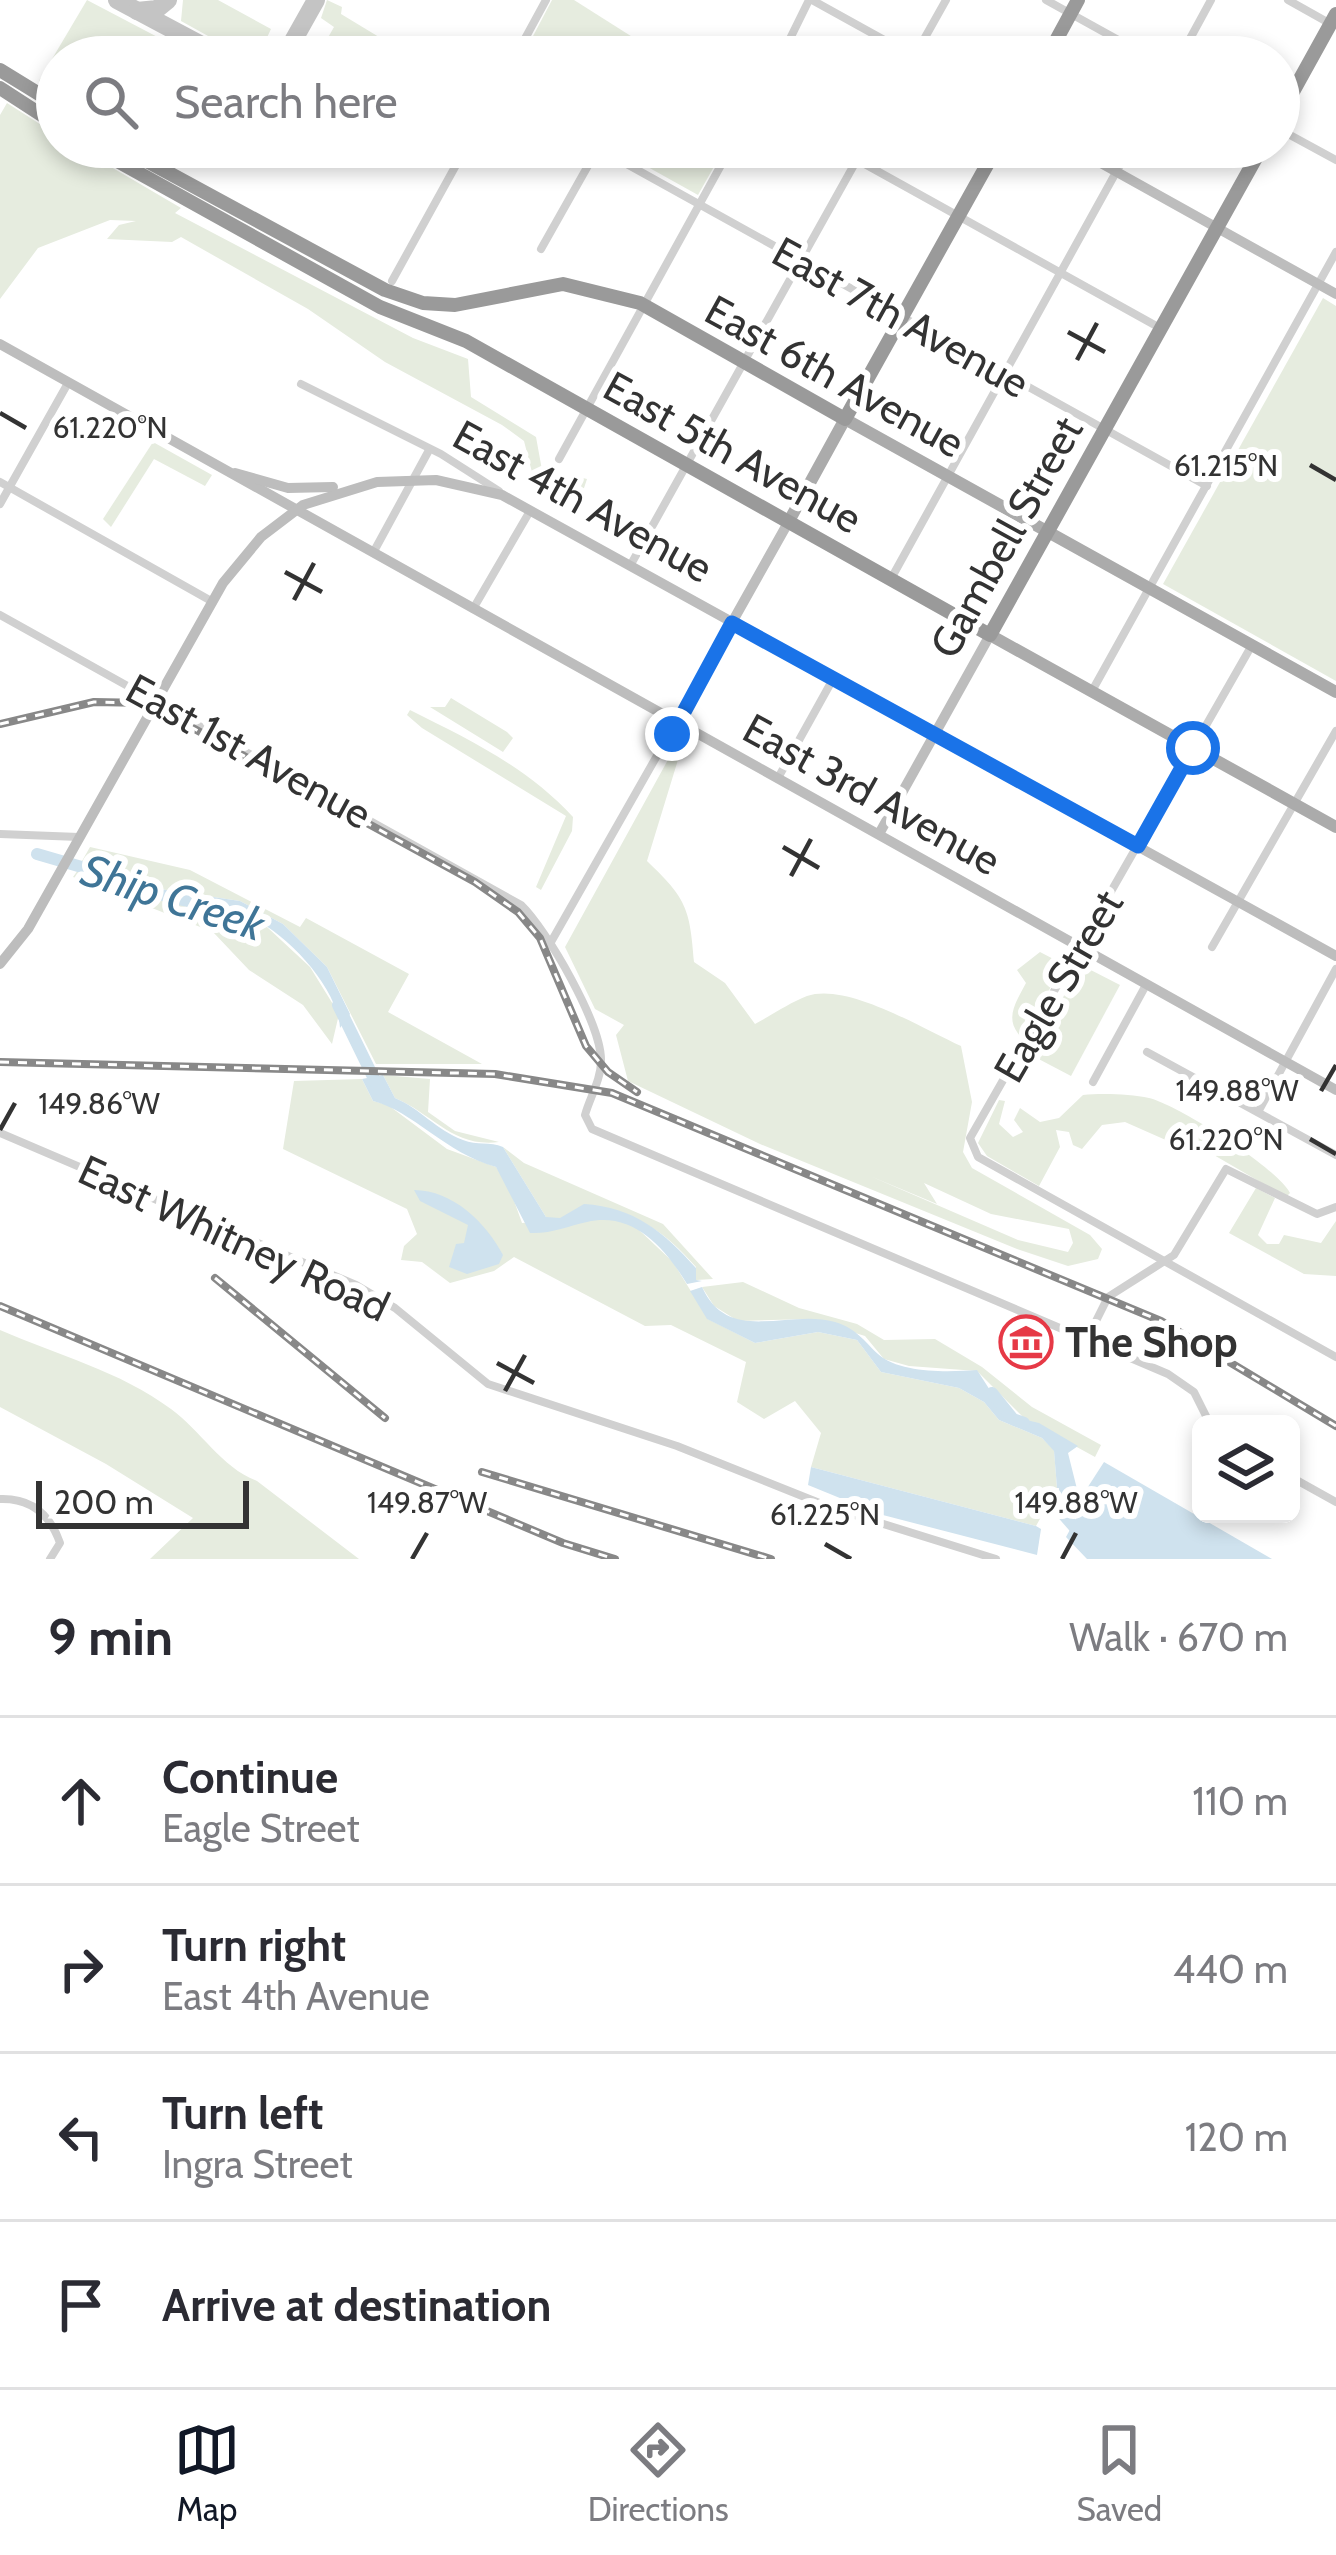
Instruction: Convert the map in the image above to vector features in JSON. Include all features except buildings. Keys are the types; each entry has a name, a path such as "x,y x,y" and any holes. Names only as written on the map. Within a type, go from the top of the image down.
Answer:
{"highway":[{"path":"1058,36 1074,7"},
{"path":"1300,79 1333,19"},
{"path":"0,70 36,92"},
{"path":"0,88 36,111"},
{"name":"East 5th Avenue","path":"130,168 380,307 466,341 990,635"},
{"name":"East 6th Avenue","path":"159,168 367,284 423,303 455,305 563,284 640,303 845,419"},
{"path":"845,419 985,168"},
{"name":"Gambell Street","path":"990,635 1250,168"}],"main road":[{"path":"1109,168 1336,294"},
{"name":"East 3rd Avenue","path":"0,344 1336,1090"},
{"path":"675,724 845,419"},
{"name":"East 6th Avenue","path":"845,419 1336,692"},
{"path":"234,473 309,490 413,479 502,495"},
{"path":"0,964 62,870 212,602 246,552 296,510 361,486 413,479"},
{"name":"East 4th Avenue","path":"502,495 1336,956"},
{"name":"East 5th Avenue","path":"990,635 1336,827"},
{"name":"Gambell Street","path":"879,834 990,635"},
{"path":"688,702 685,719 701,737"}],"street":[{"path":"526,36 546,0"},
{"path":"792,36 810,0 876,36"},
{"path":"926,36 946,0"},
{"path":"1046,0 1074,7 1118,36"},
{"path":"1191,36 1211,0"},
{"path":"1288,0 1333,19"},
{"path":"1300,140 1336,160"},
{"path":"392,281 454,168"},
{"path":"541,249 585,168"},
{"name":"East 7th Avenue","path":"634,168 1207,487"},
{"path":"559,459 640,303 719,168"},
{"path":"630,566 852,168"},
{"path":"871,168 1160,328"},
{"path":"892,577 1118,168"},
{"path":"1092,691 1336,253"},
{"path":"0,504 5,485 68,382"},
{"name":"East 4th Avenue","path":"301,384 486,479 502,495"},
{"path":"372,554 428,452"},
{"path":"5,485 212,602"},
{"path":"472,610 530,511"},
{"name":"East 1st Avenue","path":"0,615 521,904 551,942 600,1050 601,1066 585,1115 602,1135 1087,1339"},
{"name":"Eagle Street","path":"1165,1262 978,1156 970,1138 1252,645"},
{"path":"778,778 833,679"},
{"path":"551,942 675,724"},
{"path":"1212,947 1336,731"},
{"path":"0,834 77,843"},
{"path":"1258,1112 1336,969"},
{"path":"1093,1082 1146,985"},
{"path":"1147,1052 1336,1155"},
{"name":"East Whitney Road","path":"0,1133 356,1285 395,1308 488,1384 677,1446 832,1508 996,1559"},
{"path":"1206,1415 1183,1382 1087,1339 1112,1294 1165,1262 1180,1247 1226,1169 1301,1208 1332,1211"},
{"path":"1165,1262 1336,1357"},
{"path":"1300,1482 1336,1502"},
{"path":"0,1499 17,1498 52,1522 60,1543 50,1559"}],"shaded area":[{"path":"87,0 156,36 66,36"},
{"path":"183,0 218,0 271,29 268,36 208,36 181,21"},
{"path":"327,0 377,36 329,36 334,27 321,18"},
{"path":"552,0 574,0 631,36 533,36"},
{"path":"7,103 36,122 36,168 113,168 181,208 175,213 413,338 468,359 471,397 536,437 544,481 559,492 579,477 587,479 584,488 558,506 536,488 524,441 502,425 385,362 308,309 181,237 172,242 107,239 119,225 136,221 110,220 38,248 0,299 0,115"},
{"path":"650,168 713,168 698,195"},
{"path":"1323,298 1336,306 1336,681 1163,584"},
{"path":"153,442 212,475 205,486 154,459 111,527 103,519"},
{"path":"451,698 513,738 503,752 430,707 445,707"},
{"path":"410,710 517,769 573,817 572,831 541,890 536,887 566,816 422,728 407,715"},
{"path":"675,747 681,750 647,861 684,905 694,962 725,983 755,1024 800,999 824,993 885,1009 961,1046 972,1102 963,1152 972,1168 1090,1235 1102,1249 1098,1259 1068,1266 1017,1249 760,1144 628,1081 616,1035 624,1025 595,1009 565,947","holes":["870,1176 937,1204 924,1183 991,1214 1069,1229 1073,1243 1068,1252 1018,1240"]},
{"path":"90,847 190,870 300,927 306,918 409,974 388,1012 482,1064 376,1064 327,967 283,924 240,901 153,888 82,861"},
{"path":"78,870 153,899 247,916 267,927 310,967 339,1014 332,1044 303,1005 249,970 213,932 73,877"},
{"path":"1040,952 1063,964 1023,1039 1012,1018 1026,983 1017,970"},
{"path":"1081,965 1120,985 1071,1076 1031,1055"},
{"path":"383,1075 430,1079 428,1112 455,1131 499,1142 456,1135 395,1098"},
{"path":"362,1079 373,1101 388,1105 447,1149 496,1167 508,1184 522,1223 612,1217 637,1228 673,1262 708,1319 755,1343 818,1332 857,1340 881,1372 959,1388 984,1402 999,1420 1042,1438 1054,1450 1057,1488 1036,1526 811,1467 821,1433 795,1401 764,1419 737,1402 746,1362 671,1325 645,1326 514,1257 494,1271 450,1283 422,1262 401,1260 404,1246 417,1234 407,1209 283,1149 294,1081"},
{"path":"1083,1095 1133,1096 1162,1103 1267,1168 1290,1193 1286,1197 1188,1140 1168,1141 1125,1122 1102,1125 1082,1149 1073,1145 1069,1132 1056,1130 1060,1147 1039,1186 987,1156 978,1143 999,1100 1005,1101 999,1124 1013,1137 1023,1132 1014,1120 1020,1108 1040,1122 1059,1118"},
{"path":"503,1147 524,1163 663,1224 713,1279 696,1280 696,1267 680,1250 632,1217 595,1212 552,1221"},
{"path":"1256,1188 1275,1198 1258,1235 1267,1244 1279,1244 1284,1235 1321,1243 1336,1221 1336,1276 1304,1274 1229,1233"},
{"path":"743,1282 799,1308 857,1324 884,1340 935,1339 982,1367 1032,1407 1101,1445 1095,1457 1024,1418 977,1371 909,1366 884,1359 865,1336 810,1319 738,1321 714,1306 702,1287"},
{"path":"0,1330 110,1374 151,1396 182,1418 233,1467 359,1559 150,1559 193,1518 0,1407"}],"water":[{"path":"82,861 153,888 240,901 283,924 327,967 350,1014 340,1028 320,979 293,947 262,924 243,915 186,907 123,889 78,870"},
{"path":"383,1075 395,1098 445,1131 468,1142 503,1147 546,1217 560,1218 584,1204 633,1216 672,1243 696,1268 696,1280 702,1281 687,1284 646,1235 619,1222 587,1222 530,1233 496,1167 373,1101 362,1079"},
{"path":"414,1190 455,1202 478,1220 503,1255 499,1264 467,1274 449,1267 456,1244 464,1243 468,1225 420,1201"},
{"path":"702,1287 714,1305 744,1320 835,1322 887,1361 926,1370 977,1370 1006,1415 1039,1423 1078,1446 1068,1453 1077,1489 1057,1488 1054,1451 1042,1438 999,1420 984,1402 959,1388 881,1372 857,1340 818,1332 755,1343 707,1319 690,1291"},
{"path":"1104,1462 1192,1513 1192,1523 1210,1523 1272,1559 1087,1559 1066,1537 1078,1515 1073,1510"},
{"path":"811,1467 1036,1526 1041,1529 1037,1555 879,1514 808,1485"}],"waterway":[{"name":"Ship Creek","path":"37,854 92,870"},
{"name":"Ship Creek","path":"338,1005 379,1089"},
{"name":"Ship Creek","path":"992,1393 1013,1419 1024,1423"},
{"name":"Ship Creek","path":"1066,1476 1063,1514 1102,1559"}],"taxiway":[{"path":"117,0 185,36"},
{"path":"137,11 157,9 168,0"},
{"path":"296,36 316,0"}],"railway":[{"path":"0,724 94,702 147,703 475,882 518,912 540,938 586,1046 608,1072 637,1092"},
{"path":"0,1062 495,1074 612,1093 1161,1321 1336,1426"},
{"path":"215,1278 385,1418"},
{"path":"0,1306 563,1543 615,1559"},
{"path":"482,1472 771,1559"}],"place":[{"name":"The Shop","path":"1026,1342"}],"route":[{"path":"672,734 732,623 1138,846 1193,748"}]}
